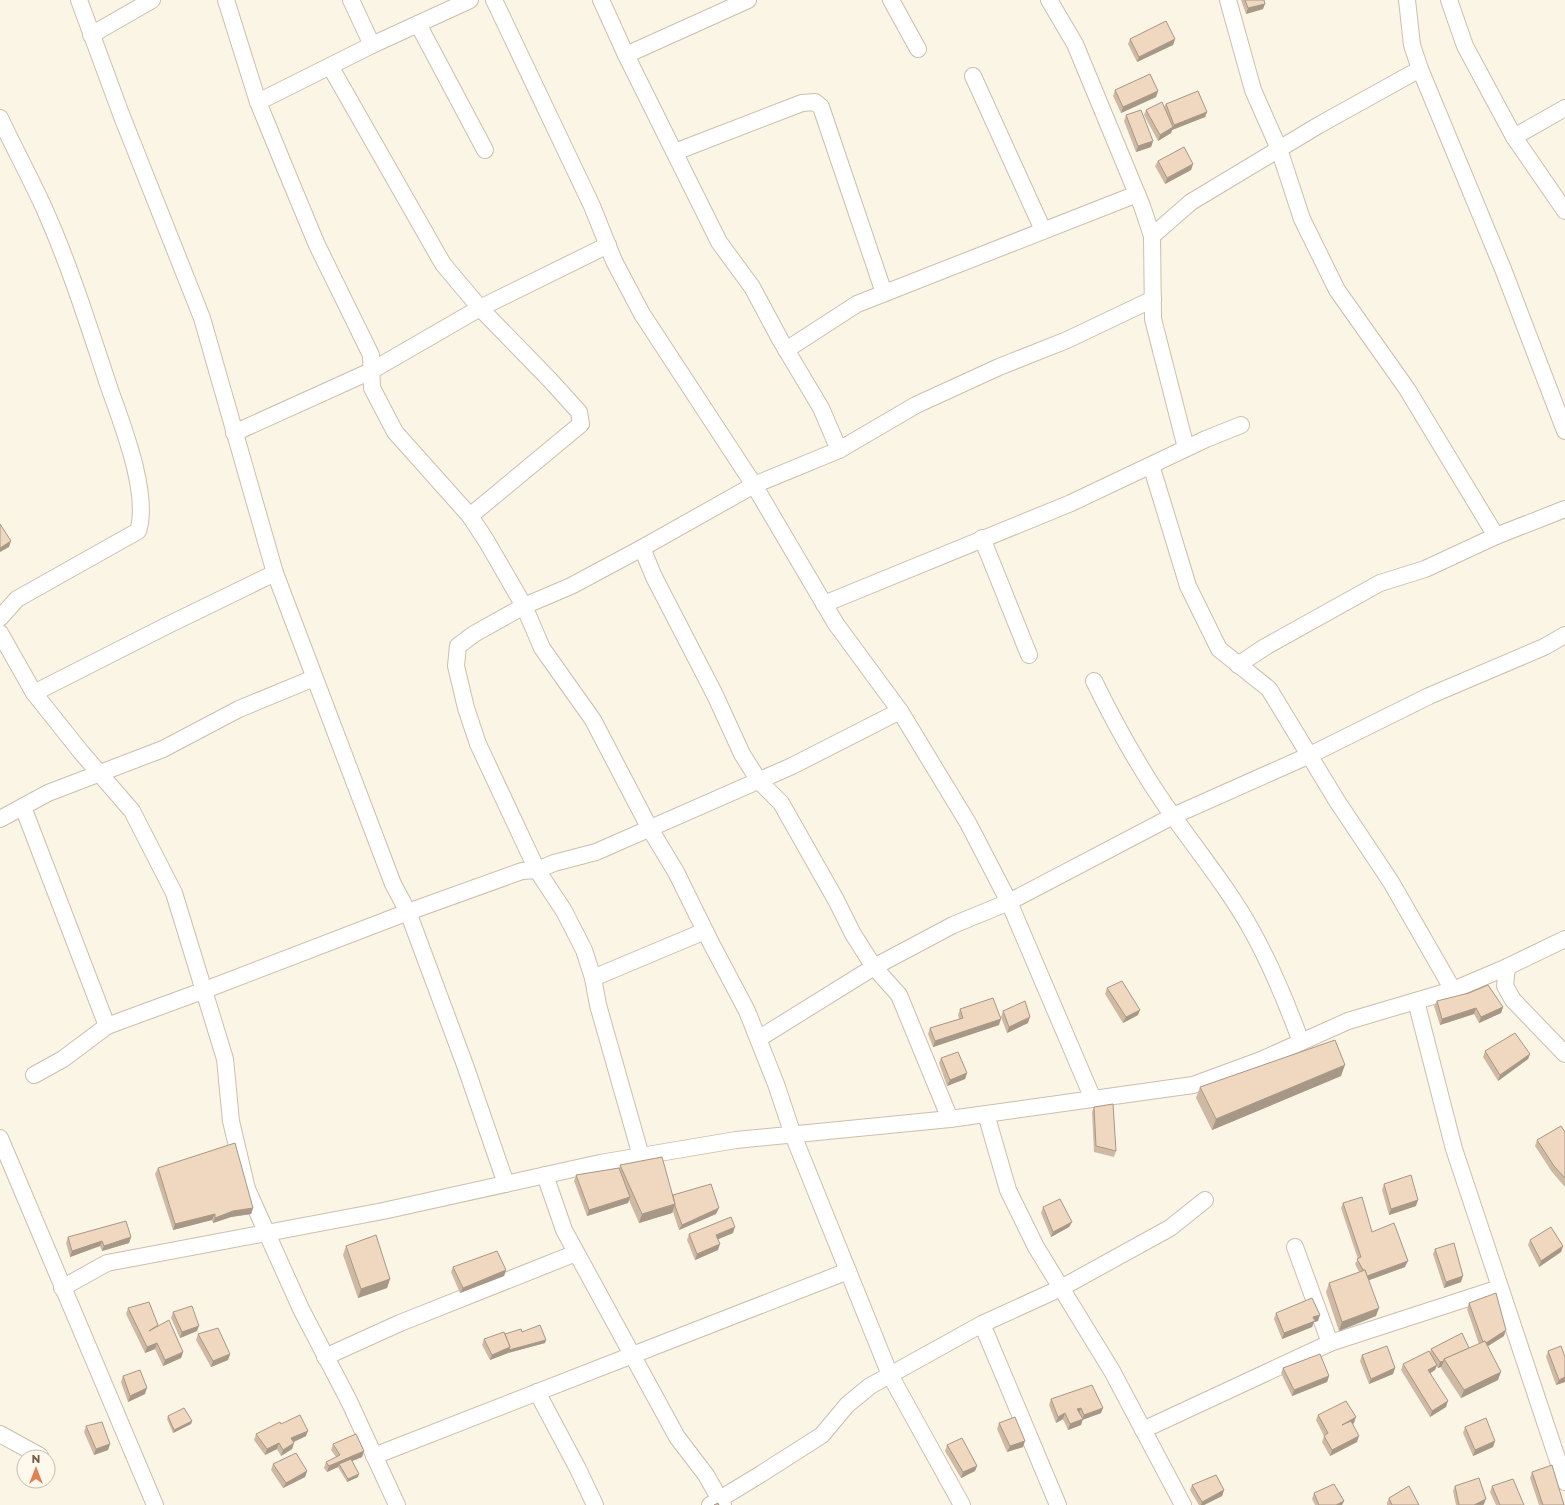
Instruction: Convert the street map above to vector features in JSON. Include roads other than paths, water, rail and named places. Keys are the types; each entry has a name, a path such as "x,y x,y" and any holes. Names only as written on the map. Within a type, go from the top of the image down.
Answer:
{"street":[{"path":"79,0 91,35 202,318 234,433 276,573 314,678 340,741 393,884 408,912 465,1065 506,1184"},
{"path":"91,35 152,0"},
{"path":"226,0 258,102 317,245 371,355 372,388 395,432 470,516 524,606 542,648 593,720 650,829 676,872 747,1011 793,1135 890,1375 962,1505"},
{"path":"351,0 372,45"},
{"path":"258,102 372,45 470,0"},
{"path":"494,0 559,136 608,245 642,314 754,485 836,624 900,712 968,823 1009,902 1093,1099"},
{"path":"601,0 719,242 752,287 786,350 821,408 839,450"},
{"path":"626,54 748,0"},
{"path":"891,0 918,49"},
{"path":"1049,0 1075,44 1137,194 1152,236 1153,319 1186,448"},
{"path":"1228,0 1253,90 1279,149 1302,219 1337,290 1407,389 1496,536"},
{"path":"1449,0 1465,46 1514,137 1565,211"},
{"path":"1410,1 1412,45 1420,69 1503,269 1565,432"},
{"path":"418,24 485,150"},
{"path":"330,66 443,264 480,308 555,385 579,412 581,424 470,516"},
{"path":"1152,236 1191,202 1319,125 1420,69"},
{"path":"973,76 1043,230"},
{"path":"675,152 802,103 815,102 821,107 884,293"},
{"path":"1514,137 1565,108"},
{"path":"0,118 44,209 74,285 120,420 140,488 142,502 141,520 138,531 17,599 0,618"},
{"path":"786,350 857,304 1137,194"},
{"path":"234,433 371,371 480,308 608,245"},
{"path":"640,1156 598,1005 593,978 584,950 564,911 537,870 478,744 466,708 456,666 458,646 474,634 524,606 571,586 754,485 839,450 916,405 999,367 1067,340 1153,299"},
{"path":"824,604 1070,503 1186,448 1241,425"},
{"path":"1151,465 1188,586 1219,649 1269,689 1337,801 1391,882 1453,990"},
{"path":"1238,665 1265,647 1380,583 1425,569 1496,536 1565,509"},
{"path":"982,538 1029,655"},
{"path":"642,548 654,576 715,695 742,754 759,781 781,803 836,900 853,934 874,967 899,995 950,1119"},
{"path":"34,693 166,626 276,573"},
{"path":"0,633 34,693 81,752 132,811 174,893 225,1059 231,1121 247,1189 301,1309 397,1505"},
{"path":"758,1039 874,967 953,925 1009,902 1173,816 1310,755 1429,696 1544,647 1565,635"},
{"path":"0,819 48,793 163,749 239,709 314,678"},
{"path":"1094,681 1138,765 1205,859 1252,930 1274,971 1301,1042"},
{"path":"34,1075 63,1059 107,1026 408,912 522,871 537,870 554,863 596,852 792,766 900,712"},
{"path":"23,807 107,1026"},
{"path":"593,978 705,931"},
{"path":"62,1288 107,1263 384,1212 545,1175 640,1156 736,1140 950,1119 1193,1085 1261,1060 1348,1021 1453,990 1506,968 1565,939"},
{"path":"1506,968 1505,986 1513,1000 1565,1054"},
{"path":"1416,1001 1454,1149 1499,1288 1565,1482"},
{"path":"986,1114 1008,1190 1036,1246 1112,1371 1182,1505"},
{"path":"0,1138 62,1288 155,1505"},
{"path":"545,1175 564,1230 576,1253 677,1437 706,1475 717,1503 822,1435 847,1405 870,1386 982,1324 1061,1288 1170,1228 1205,1200"},
{"path":"1295,1247 1330,1343"},
{"path":"325,1357 400,1323 576,1253"},
{"path":"374,1456 848,1271"},
{"path":"1143,1430 1330,1343 1499,1288"},
{"path":"982,1324 1058,1505"},
{"path":"537,1392 578,1469 594,1505"},
{"path":"0,1434 27,1449"}]}
